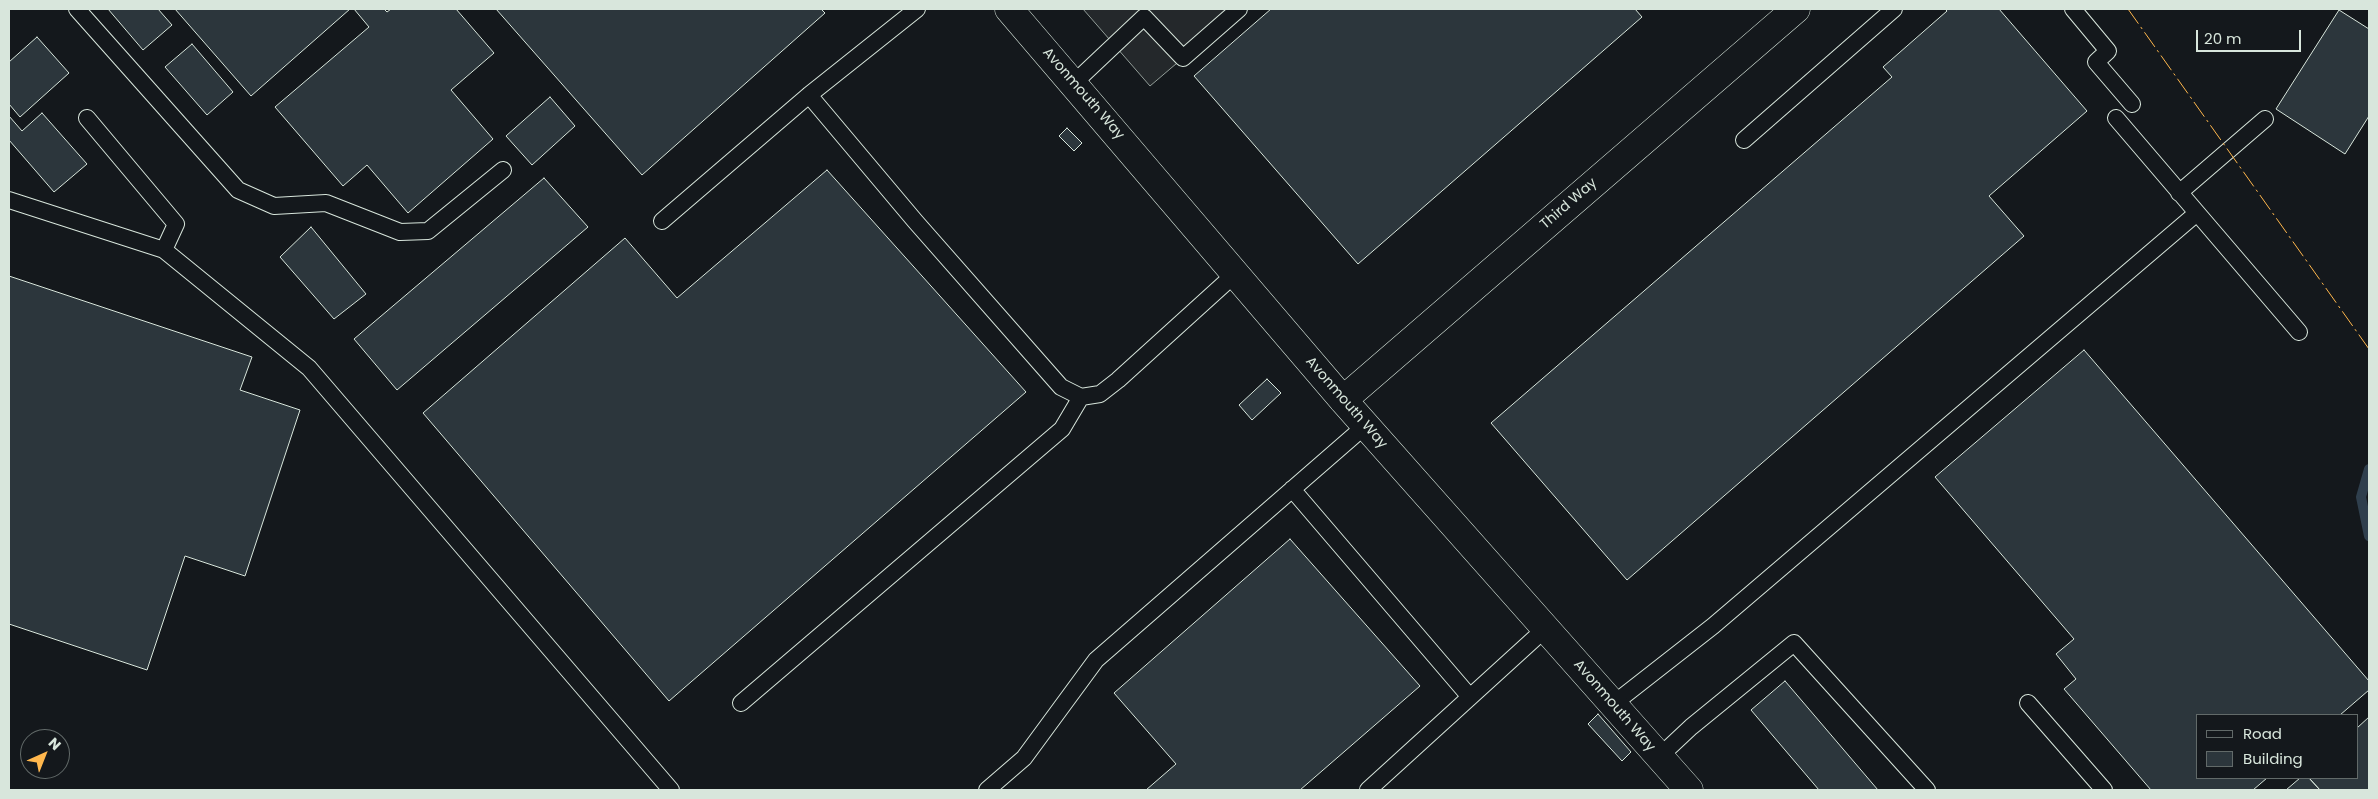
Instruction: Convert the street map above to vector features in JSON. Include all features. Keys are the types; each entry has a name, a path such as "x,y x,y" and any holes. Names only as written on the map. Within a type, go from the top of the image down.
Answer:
{"street":[{"name":"Avonmouth Way","path":"1009,9 1342,400 1546,628 1612,705 1690,790"},
{"name":"Third Way","path":"1342,400 1796,9"}],"lane":[{"path":"77,9 238,190 274,206 326,203 400,232 428,231 503,170"},
{"path":"662,221 809,95 916,9"},
{"path":"1074,84 1144,17 1183,58 1238,9"},
{"path":"1744,140 1894,9"},
{"path":"2073,9 2108,51 2096,62 2132,104"},
{"path":"809,95 915,222 1061,387 1080,397 1100,394 1118,380 1235,274"},
{"path":"87,118 176,224 164,250"},
{"path":"2116,118 2299,332"},
{"path":"2180,193 2265,119"},
{"path":"9,200 164,250 309,368 671,790"},
{"path":"1612,705 1713,626 2196,213"},
{"path":"740,703 1062,429 1080,397"},
{"path":"987,790 1024,758 1096,660 1365,426"},
{"path":"1292,489 1470,697"},
{"path":"1368,790 1546,628"},
{"path":"1659,757 1691,728 1794,643 1927,790"},
{"path":"2028,703 2104,790"}],"shaded area":[{"path":"1083,9 1235,9 1237,12 1150,86"}],"building":[{"path":"108,9 158,9 172,25 143,50"},
{"path":"175,9 350,9 251,96"},
{"path":"354,9 384,9 387,12 391,9 456,9 494,53 451,90 493,139 408,213 367,165 343,186 275,107 369,27"},
{"path":"496,9 821,9 825,13 642,175"},
{"path":"1271,9 1635,9 1642,17 1358,264 1194,76"},
{"path":"1945,9 1999,9 2087,111 1989,196 2024,236 1627,580 1491,423 1892,77 1883,67 1947,11"},
{"path":"2339,10 2369,29 2369,116 2345,154 2276,109"},
{"path":"37,37 69,73 20,117 9,104 9,62"},
{"path":"192,44 233,92 207,115 165,67"},
{"path":"550,97 575,126 532,165 506,136"},
{"path":"42,113 87,164 54,192 9,140 9,116 22,131"},
{"path":"1067,128 1082,143 1074,151 1059,136"},
{"path":"827,170 1026,392 669,701 423,413 625,238 677,298"},
{"path":"544,178 588,227 397,390 354,339"},
{"path":"311,227 366,294 334,319 280,257"},
{"path":"9,276 252,357 240,390 300,410 245,576 185,556 147,670 9,624"},
{"path":"2084,350 2369,681 2369,690 2341,714 2196,714 2196,779 2266,779 2253,790 2151,790 2064,689 2076,679 2056,654 2074,639 1935,477"},
{"path":"1267,379 1281,393 1252,420 1239,405"},
{"path":"1290,539 1420,686 1300,790 1146,790 1176,764 1114,693"},
{"path":"1785,681 1878,790 1819,790 1751,710"},
{"path":"1598,714 1631,752 1622,761 1588,724"},
{"path":"2369,717 2369,790 2320,790 2310,779 2358,779 2358,727"},
{"path":"2299,779 2310,779 2320,790 2286,790"}],"waterway":[{"path":"2369,469 2361,497 2369,536"}],"power":[{"path":"2128,9 2369,349"}]}
